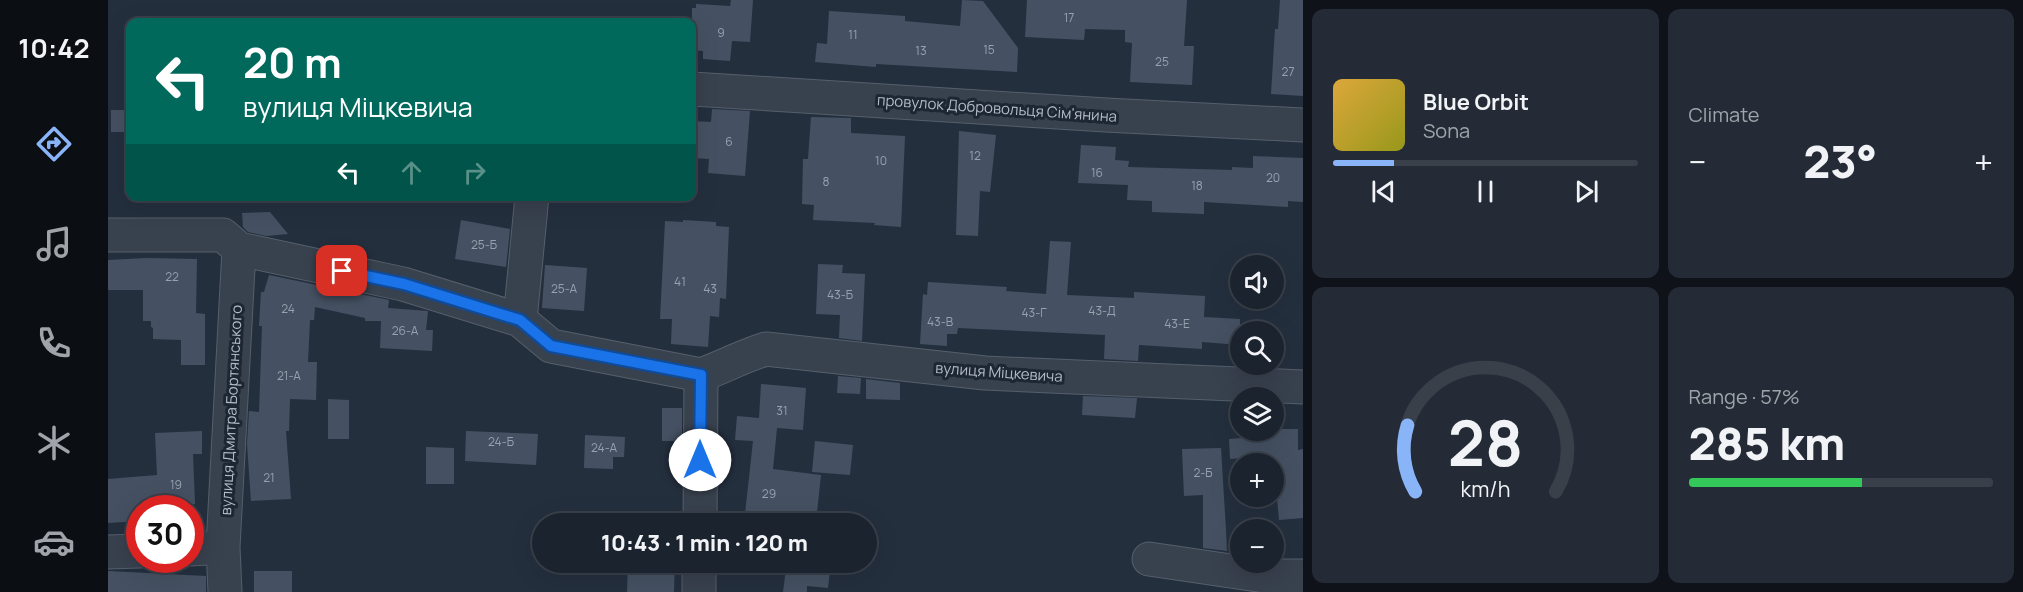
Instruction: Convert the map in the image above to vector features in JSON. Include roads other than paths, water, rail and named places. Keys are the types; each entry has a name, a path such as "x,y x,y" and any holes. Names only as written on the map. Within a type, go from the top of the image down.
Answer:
{"street":[{"name":"провулок Добровольця Сім'янина","path":"696,89 1303,125"},
{"path":"520,320 532,201"},
{"path":"108,235 231,242 404,284 520,320 551,346 701,375 700,513"},
{"name":"вулиця Дмитра Бортянського","path":"225,592 231,242"},
{"name":"вулиця Міцкевича","path":"701,375 724,367 742,356 766,349 986,373 1303,387"},
{"path":"204,548 224,547"},
{"path":"108,552 126,551"},
{"path":"1149,559 1265,576 1303,576"},
{"path":"699,573 699,592"}]}
